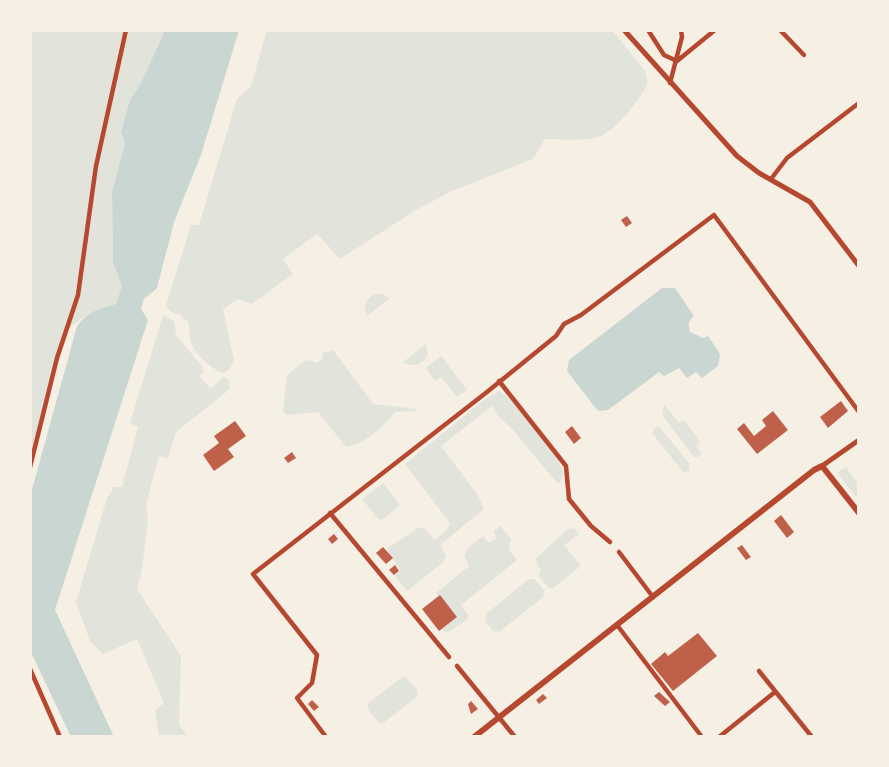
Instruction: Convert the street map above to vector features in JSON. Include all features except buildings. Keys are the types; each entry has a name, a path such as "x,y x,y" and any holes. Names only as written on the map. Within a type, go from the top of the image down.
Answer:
{"main road":[{"path":"474,737 822,466 859,513"}],"street":[{"path":"30,467 57,358 78,295 96,166 125,30"},
{"path":"624,30 737,156 810,202 859,266"},
{"path":"648,30 664,55 677,61"},
{"path":"670,83 682,37 681,30"},
{"path":"677,61 715,30"},
{"path":"780,30 804,55"},
{"path":"771,179 787,158 858,107"},
{"path":"326,737 297,698 312,683 317,655 253,574 556,336 564,324 581,315 714,215 859,412"},
{"path":"499,381 566,466 569,499 591,526 610,542"},
{"path":"822,466 859,440"},
{"path":"330,513 449,657"},
{"path":"619,552 653,597"},
{"path":"617,625 702,737"},
{"path":"457,666 515,737"},
{"path":"30,669 60,737"},
{"path":"758,671 812,737"},
{"path":"719,737 775,692"}],"shaded area":[{"path":"30,30 165,30 141,83 130,100 125,143 112,192 113,263 122,286 116,304 87,315 63,335 30,460"},
{"path":"165,30 239,30 201,155 174,222 157,288 144,299 141,309 148,320 55,610 114,737 71,737 30,650 30,497 77,326 94,311 116,304 122,286 113,263 112,192 125,143 121,132 130,100 141,83"},
{"path":"267,30 612,30 645,71 648,83 628,112 601,136 581,140 545,139 533,159 452,191 416,210 340,259 317,234 283,259 293,274 252,304 238,299 223,309 234,360 229,370 222,373 198,354 190,339 188,322 179,314 171,312 166,305 191,225 199,225 237,99 251,86"},
{"path":"662,288 675,288 694,316 689,323 690,332 703,338 708,336 720,354 718,366 702,378 696,372 687,378 679,368 664,376 659,372 608,410 598,411 567,371 569,360"},
{"path":"375,294 390,298 367,316 366,304"},
{"path":"163,315 174,321 176,335 201,365 204,371 199,376 211,389 223,377 228,379 230,389 176,432 168,458 159,456 146,504 148,521 137,589 181,656 179,724 188,737 159,737 155,710 164,703 137,639 103,654 90,641 76,602 107,498 114,487 122,487 138,427 130,423"},
{"path":"426,344 428,354 421,363 414,365 403,362"},
{"path":"333,350 373,404 417,411 395,412 373,434 346,447 318,412 286,415 283,411 287,375 306,360 317,363 322,359 323,353"},
{"path":"441,356 467,390 457,397 441,377 435,381 426,368"},
{"path":"499,391 523,415 553,453 562,469 562,479 558,484 492,406 441,446 477,494 484,509 440,545 446,556 443,562 407,591 395,576 401,571 388,548 418,528 424,528 435,540 446,531 450,523 405,464 485,399"},
{"path":"664,404 679,423 684,420 700,441 696,446 702,454 698,457 694,457 662,415"},
{"path":"656,427 661,429 689,463 690,471 683,472 655,437 652,432"},
{"path":"846,467 859,485 859,501 839,475 838,472"},
{"path":"383,483 400,505 382,520 378,519 362,499"},
{"path":"500,526 511,539 509,549 517,560 461,605 468,619 447,633 442,629 457,617 436,593 469,566 464,555 468,548 483,536 489,543 496,538 494,531"},
{"path":"574,528 579,534 564,545 581,566 553,588 549,588 538,575 541,571 535,559 568,529"},
{"path":"529,579 534,579 544,590 543,597 499,632 493,631 485,621 486,614"},
{"path":"404,676 417,689 418,696 380,723 369,711 367,704"}]}
